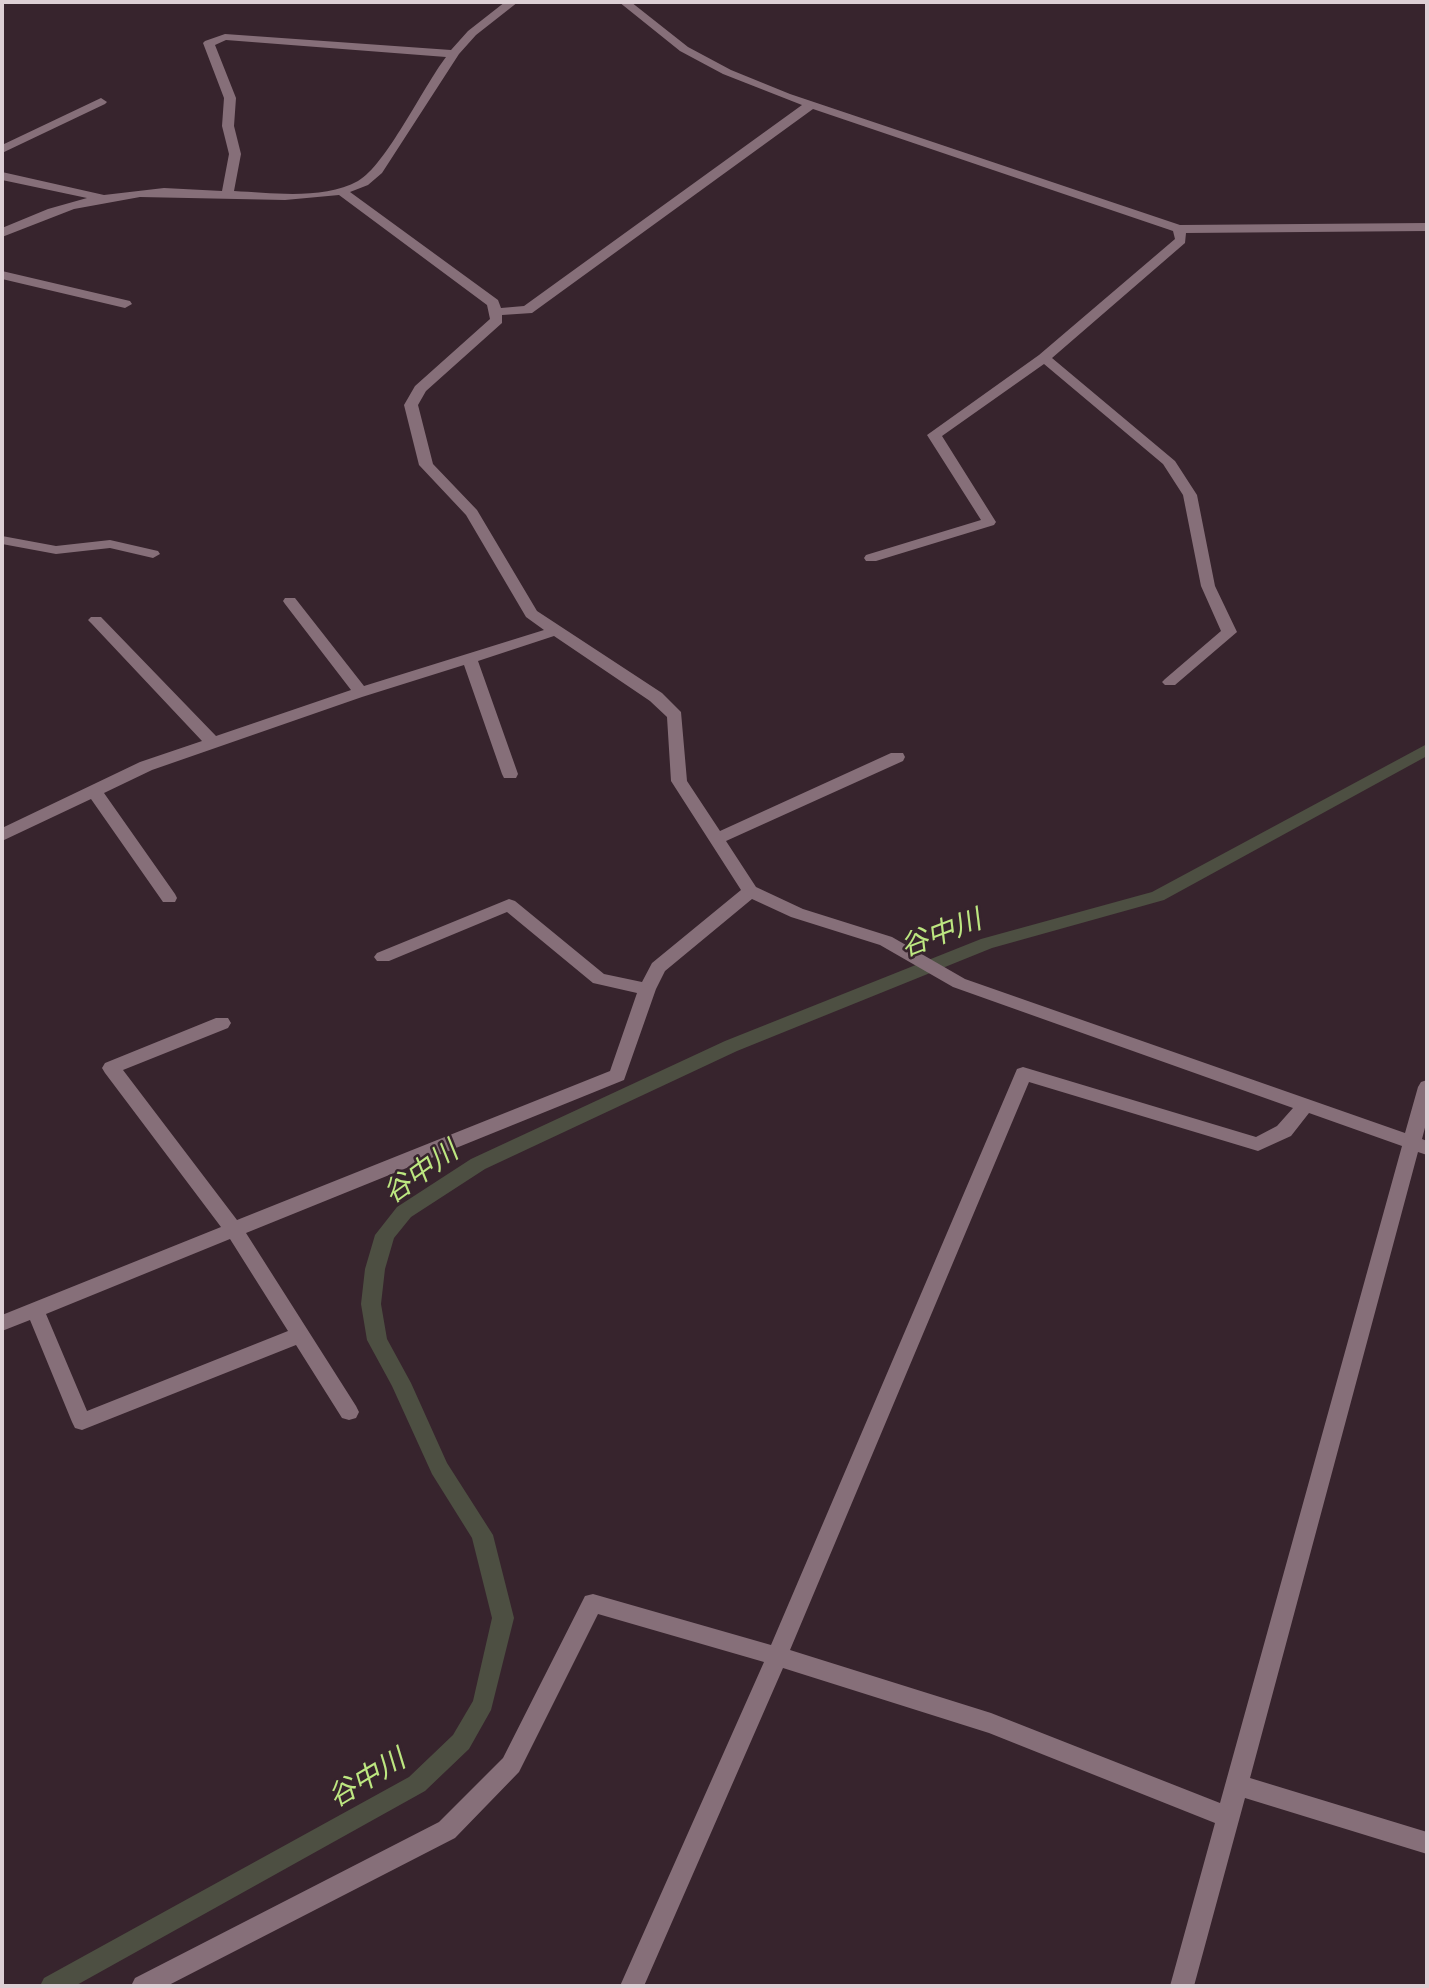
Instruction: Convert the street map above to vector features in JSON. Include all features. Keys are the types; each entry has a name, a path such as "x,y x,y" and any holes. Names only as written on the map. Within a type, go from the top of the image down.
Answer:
{"street":[{"path":"2,233 61,208 103,198 166,192 299,196 341,191 360,185 376,173 466,36 482,21 512,2"},
{"path":"624,2 684,49 727,72 812,104 1179,229 1427,227"},
{"path":"228,193 235,154 228,126 230,98 209,43 225,37 453,54"},
{"path":"2,149 101,102"},
{"path":"495,312 527,310 812,104"},
{"path":"2,176 103,198"},
{"path":"341,191 493,303 497,320 420,388 411,405 426,465 472,513 531,614 656,697 675,716 678,781 750,891 797,913 886,941 959,983 1420,1145"},
{"path":"871,558 989,522 934,435 1044,358 1181,240 1179,229"},
{"path":"2,275 125,304"},
{"path":"1044,358 1168,461 1190,495 1208,586 1229,632 1170,682"},
{"path":"2,540 56,550 110,544 153,554"},
{"path":"289,601 361,692"},
{"path":"96,620 213,743"},
{"path":"2,835 146,766 361,692 556,631"},
{"path":"469,658 510,774"},
{"path":"716,839 897,757"},
{"path":"94,791 169,898"},
{"path":"2,1323 618,1075 647,989 658,967 750,891"},
{"path":"383,957 509,905 599,979 647,989"},
{"path":"222,1023 111,1068 234,1230 349,1412"},
{"path":"632,1986 777,1656 1023,1074 1258,1144 1284,1130 1306,1104"},
{"path":"1182,1986 1420,1145 1427,1087"},
{"path":"35,1310 82,1423 300,1335"},
{"path":"143,1986 447,1830 511,1765 593,1603 777,1656 991,1723 1228,1817"},
{"path":"1237,1784 1427,1843"}],"waterway":[{"name":"谷中川","path":"52,1986 417,1784 461,1742 483,1703 503,1618 482,1535 439,1468 401,1383 377,1340 371,1304 375,1269 385,1235 404,1212 478,1164 731,1046 987,943 1158,896 1427,749"}]}
